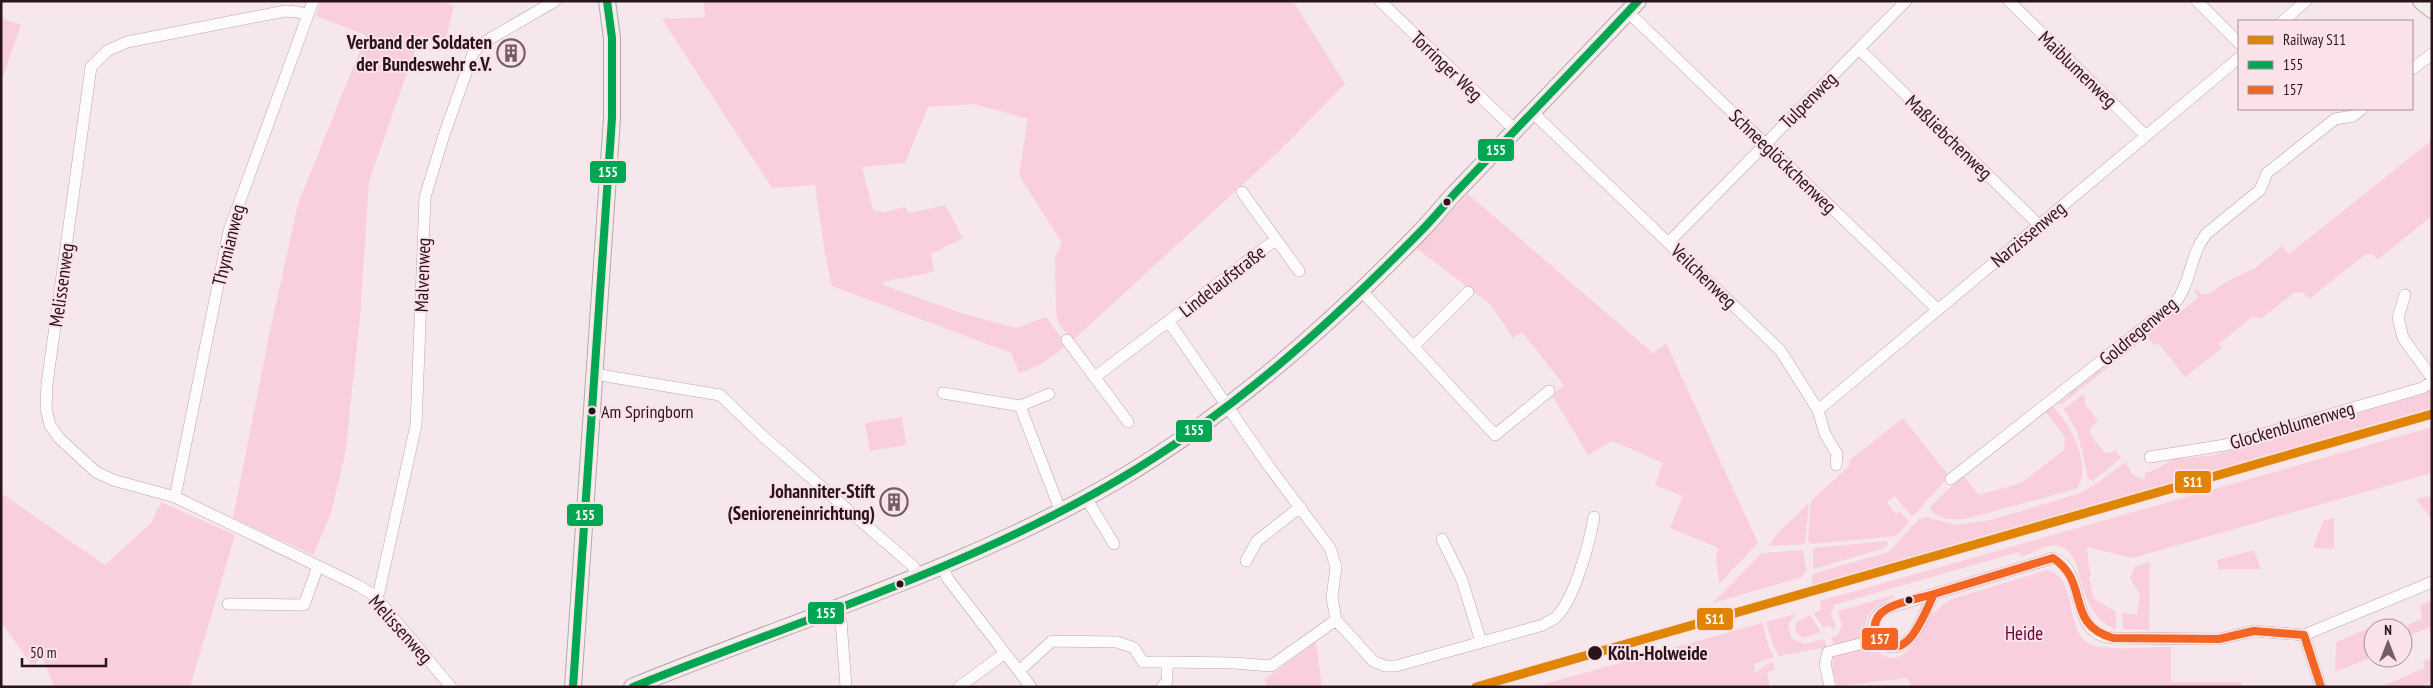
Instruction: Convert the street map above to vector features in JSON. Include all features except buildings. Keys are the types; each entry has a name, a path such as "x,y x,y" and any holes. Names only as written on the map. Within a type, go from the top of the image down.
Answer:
{"street":[{"name":"Thymianweg","path":"175,497 229,231 313,1"},
{"name":"Malvenweg","path":"375,596 379,592 416,425 424,220 430,177 473,54 481,44 555,1"},
{"path":"576,683 594,374 612,118 612,38 607,1"},
{"name":"Torringer Weg","path":"1380,1 1515,130"},
{"name":"Tulpenweg","path":"1669,242 1906,1"},
{"name":"Maiblumenweg","path":"2009,1 2146,136"},
{"path":"2197,1 2238,42"},
{"path":"2284,20 2306,1"},
{"path":"2421,1 2432,10"},
{"path":"636,686 942,565 1061,512 1154,457 1229,405 1333,318 1422,229 1633,7"},
{"name":"Schneeglöckchenweg","path":"1633,7 1765,144 1938,310"},
{"name":"Melissenweg","path":"308,15 285,11 127,42 107,51 91,67 46,384 46,409 50,425 59,438 96,472 113,480 175,497 359,586 375,596 451,687"},
{"name":"Maßliebchenweg","path":"1859,49 2039,225"},
{"path":"2413,69 2432,54"},
{"name":"Narzissenweg","path":"1818,410 2238,59"},
{"name":"Goldregenweg","path":"1951,479 2175,303 2183,293 2200,242 2206,234 2260,190 2267,173 2335,119 2353,116 2361,110"},
{"name":"Veilchenweg","path":"1532,112 1780,350 1818,410 1825,434 1837,454 1836,465"},
{"name":"Lindelaufstraße","path":"1242,192 1299,271"},
{"name":"Lindelaufstraße","path":"1095,377 1275,240"},
{"path":"1361,290 1495,435 1549,391"},
{"path":"1413,347 1468,292"},
{"path":"2405,295 2398,316 2403,338 2432,378"},
{"name":"Lindelaufstraße","path":"1169,322 1330,548 1336,567 1332,597 1336,620"},
{"path":"1068,340 1128,422"},
{"path":"594,374 720,395 752,426 906,560 918,575"},
{"name":"Glockenblumenweg","path":"2150,457 2226,445 2422,388 2432,382"},
{"path":"943,393 1020,406 1049,394"},
{"path":"1020,406 1061,512"},
{"path":"1086,498 1114,544"},
{"path":"1246,561 1257,541 1300,507"},
{"path":"1020,671 1052,641 1117,642 1134,648 1143,662 1234,663 1271,666 1336,620 1362,652 1373,661 1385,666 1396,666 1543,624 1556,618 1566,601 1586,554 1594,517"},
{"path":"1442,539 1462,580 1481,642"},
{"path":"1934,594 1906,642 1897,647 1890,647 1884,645 1875,636 1874,622 1882,611 1934,594 2053,558 2061,561 2070,574 2087,624 2095,632 2106,637 2219,639 2254,631 2304,635 2432,582"},
{"path":"942,565 948,579 1031,687"},
{"path":"228,604 304,605 318,566"},
{"path":"836,608 841,621 846,687"},
{"path":"2304,635 2321,687"},
{"path":"1830,687 1825,664 1828,652 1860,644 1875,636"},
{"path":"959,687 1005,653"},
{"path":"1162,687 1167,681 1167,662"}],"green space":[{"path":"321,1 441,1 454,6 444,45 420,36 369,181 360,318 345,455 331,513 313,555 233,518 271,326 298,204 366,35 316,16"},
{"path":"704,1 1293,1 1345,84 1277,153 1072,341 1059,324 1056,312 1055,257 1062,243 1019,175 1028,119 975,104 928,107 905,163 862,167 873,210 884,212 905,207 909,213 945,205 963,238 931,254 934,272 882,282 883,285 958,312 1015,328 1046,317 1067,345 1042,364 1019,373 1011,353 832,286 826,260 815,185 772,188 662,19 705,17"},
{"path":"1,18 21,25 1,82"},
{"path":"2432,140 2432,216 2377,260 2373,254 2366,254 2309,299 2304,293 2295,292 2262,318 2252,317 2219,344 2222,348 2185,377 2160,345 2153,344 2147,337 2117,361 2110,358 2117,353 2119,356 2136,342 2134,340 2140,335 2142,337 2168,317 2166,314 2174,308 2179,313 2199,297 2194,290 2197,289 2202,295 2205,293 2207,295 2224,283 2255,268 2282,246 2289,254"},
{"path":"1468,194 1653,353 1666,343 1758,543 1719,584 1716,555 1719,548 1670,528 1683,496 1655,485 1663,463 1612,441 1588,455 1552,395 1564,385 1522,332 1513,338 1491,305 1416,248"},
{"path":"2109,363 2110,366 2062,404 2058,404 2070,395 2068,392 2074,387 2077,389 2093,376 2092,373 2097,369 2100,371"},
{"path":"2432,388 2432,408 1812,585 1812,577 1815,573 1889,552 1920,518 1927,517 1955,525 1991,520 2078,494 2126,462 2132,474 2144,480 2146,472 2156,469 2182,455 2183,459 2214,455 2424,394 2423,390"},
{"path":"2083,394 2085,404 2098,421 2091,427 2090,434 2104,452 2111,453 2115,450 2121,458 2093,481 2088,478 2078,434 2064,409"},
{"path":"2051,406 2058,412 2072,433 2081,457 2081,480 2076,489 1965,519 1946,519 1933,513 1930,507 1963,475 1979,495 2021,483 2064,450 2065,437 2045,411"},
{"path":"902,417 906,445 870,451 865,423"},
{"path":"1903,418 1949,476 1914,515 1911,516 1895,496 1887,502 1896,514 1900,511 1909,522 1896,536 1811,544 1808,540 1811,501 1849,466 1850,460"},
{"path":"2432,427 2432,473 2132,558 2086,547 2091,572 2089,578 2093,598 2116,612 2116,629 2098,618 2092,610 2075,560 2069,552 2057,546 2044,547 2022,557 2019,552 1834,605 1831,613 1836,628 1833,629 1829,626 1823,627 1814,614 1821,609 1820,601"},
{"path":"1,493 105,565 151,523 161,502 235,535 190,687 54,687 42,656 33,667 1,622"},
{"path":"2429,496 2432,502 2432,520 2416,499"},
{"path":"1809,503 1805,544 1769,546 1777,534"},
{"path":"2334,518 2334,549 2313,548 2323,521"},
{"path":"1887,541 1888,545 1882,549 1813,569 1813,548"},
{"path":"1803,550 1806,570 1802,577 1713,603 1762,553"},
{"path":"2254,550 2261,569 2218,569 2217,560"},
{"path":"2150,562 2149,630 2123,629 2122,613 2137,615 2140,595 2130,578 2135,566"},
{"name":"Heide","path":"2047,570 2057,574 2063,582 2068,593 2077,628 2082,638 2089,644 2116,648 2171,647 2171,682 2241,682 2243,687 1912,687 1907,678 1837,686 1833,672 1833,663 1836,656 1840,653 1870,645 1881,654 1890,658 1899,657 1912,646 1934,613 1952,599"},
{"path":"1894,595 1894,598 1881,603 1868,615 1865,635 1859,639 1834,645 1831,637 1838,635 1842,626 1838,611"},
{"path":"2432,600 2432,626 2413,634 2413,623 2422,619 2420,605"},
{"path":"1795,614 1788,626 1792,639 1805,644 1824,639 1827,647 1779,656 1773,645 1766,622"},
{"path":"1810,615 1820,630 1819,633 1806,637 1800,636 1795,631 1796,623"},
{"path":"1762,623 1774,657 1754,664 1755,673 1773,662 1775,670 1767,672 1770,687 1534,687"},
{"path":"2363,631 2363,661 2335,672 2336,642"},
{"path":"1316,642 1322,687 1268,687 1264,680"},
{"path":"2432,658 2432,682 2421,687 2380,687 2425,668 2423,661"}],"rail line":[{"name":"S11","path":"1476,687 2432,414"}],"transit line":[{"name":"155","path":"573,687 612,118 612,38 607,1"},
{"name":"155","path":"633,687 879,592 1001,541 1060,512 1160,454 1239,397 1277,366 1386,267 1638,1"},
{"name":"157","path":"1934,594 2053,558 2072,579 2083,613 2088,623 2098,632 2113,638 2219,639 2254,631 2304,635 2321,687"},
{"name":"157","path":"1934,594 1919,625 1905,643 1897,647 1887,645 1877,637 1875,626 1877,618 1884,611 1903,602 1934,594"}],"place":[{"name":"Verband der Soldaten der Bundeswehr e.V.","path":"511,53"},
{"name":"Am Springborn","path":"592,411"},
{"name":"Johanniter-Stift (Senioreneinrichtung)","path":"894,502"},
{"name":"Köln-Holweide","path":"1595,653"}]}
